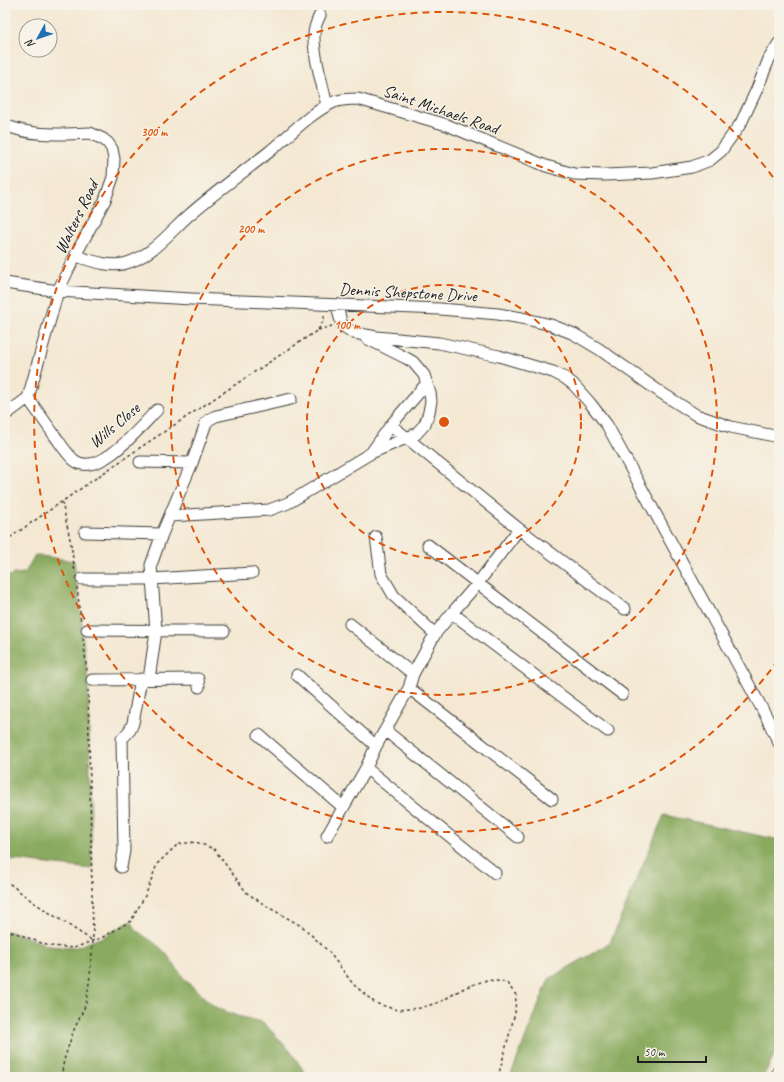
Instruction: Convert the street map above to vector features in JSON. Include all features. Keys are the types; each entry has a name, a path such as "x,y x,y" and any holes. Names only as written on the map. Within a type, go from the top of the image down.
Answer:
{"street":[{"path":"320,15 314,28 315,52 327,106"},
{"name":"Saint Michaels Road","path":"75,256 108,265 122,264 141,256 163,240 217,191 327,106 344,99 358,98 447,125 546,166 574,174 605,175 652,173 692,167 710,160 721,151 740,123 758,89 769,59 779,43"},
{"name":"Walters Road","path":"5,125 18,131 41,134 90,133 108,143 112,149 114,159 113,177 106,200 75,256 58,291 28,398"},
{"name":"Dennis Shepstone Drive","path":"5,283 58,291 440,309 522,318 551,325 574,334 599,349 660,392 696,415 730,427 779,437"},
{"path":"170,516 269,510 288,503 370,453 407,439 416,434 426,424 430,412 431,401 424,375 413,362 343,326 339,317 337,305"},
{"path":"354,333 377,337 439,343 499,356 553,372 573,384 607,425 779,743"},
{"path":"370,453 391,425 427,383"},
{"path":"5,414 28,398"},
{"name":"Wills Close","path":"28,398 66,452 74,460 86,465 102,461 119,447 157,410"},
{"path":"121,867 124,851 122,739 130,730 133,723 156,631 151,565 162,534 192,463 206,423 210,418 291,399"},
{"path":"391,425 519,529 625,609"},
{"path":"140,462 192,463"},
{"path":"327,836 409,688 413,674 435,634 478,583 519,529"},
{"path":"85,532 162,534"},
{"path":"376,537 381,574 394,596 435,634"},
{"path":"428,545 622,694"},
{"path":"78,580 152,579 252,573"},
{"path":"452,613 608,731"},
{"path":"350,624 413,674"},
{"path":"84,630 224,631"},
{"path":"297,675 376,746"},
{"path":"89,682 145,679 198,679 199,687"},
{"path":"409,688 552,799"},
{"path":"386,731 518,837"},
{"path":"259,735 343,807"},
{"path":"366,768 495,873"},
{"path":"776,1077 779,1070"}],"path":[{"path":"318,330 324,320 325,304"},
{"path":"5,541 141,446 318,330 335,325 343,326"},
{"path":"61,1077 64,1060 73,1032 86,1004 93,941 89,682 78,580 62,502"},
{"path":"5,931 16,932 49,946 74,948 93,941 130,921 146,894 157,864 178,844 196,842 214,849 247,893 303,927 329,952 353,984 375,1003 397,1010 420,1008 440,1002 466,988 487,980 506,982 516,995 515,1007 498,1077"},
{"path":"5,880 33,902 93,941"}],"green space":[{"path":"35,555 74,561 88,682 92,869 5,859 5,578 14,574 25,573"},
{"path":"664,815 779,840 779,1045 763,1077 510,1077 549,979 610,943"},
{"path":"131,921 137,931 165,952 185,980 215,1007 237,1016 263,1022 290,1051 306,1074 305,1077 5,1077 5,931 16,933 49,946 74,948 103,937"}]}
